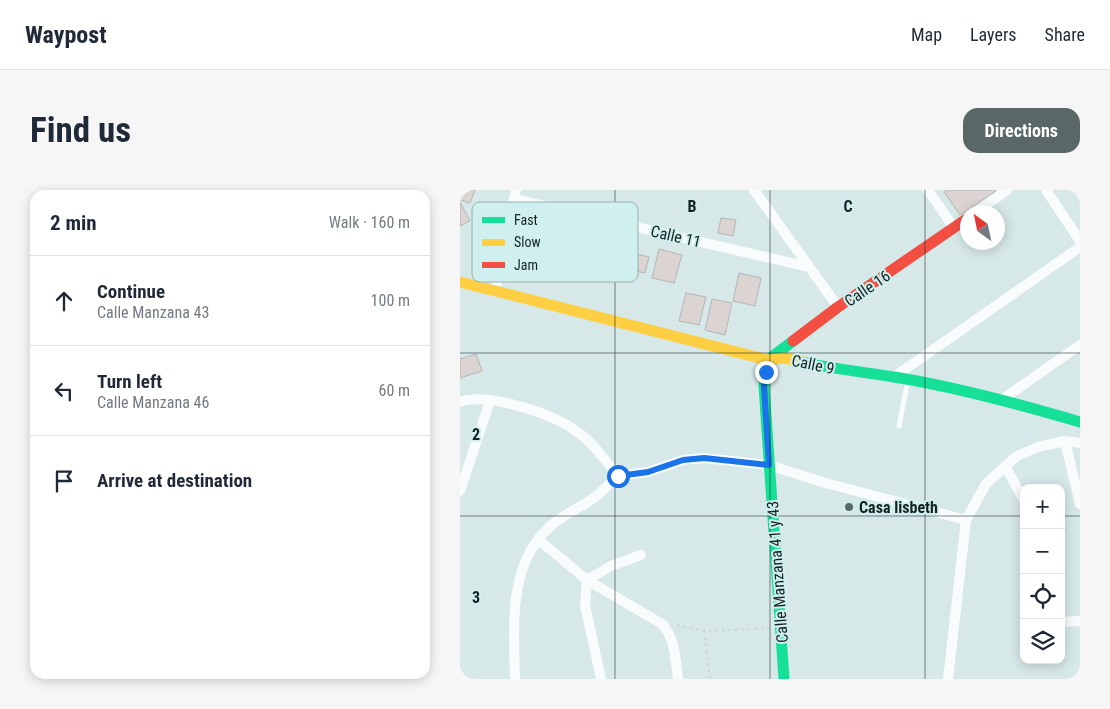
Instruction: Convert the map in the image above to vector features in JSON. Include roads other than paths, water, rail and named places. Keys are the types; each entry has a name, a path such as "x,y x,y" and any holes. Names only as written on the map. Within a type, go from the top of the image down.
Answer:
{"street":[{"path":"754,190 838,307"},
{"path":"928,190 954,228"},
{"path":"986,205 1007,190"},
{"path":"1046,190 1080,242"},
{"name":"Calle 11","path":"515,195 544,202"},
{"name":"Calle 16","path":"768,360 838,307 960,224"},
{"name":"Calle 11","path":"638,225 809,266"},
{"path":"894,377 1080,247"},
{"name":"Calle 9","path":"460,282 768,360 784,358 850,372 894,377 1003,399 1080,422"},
{"path":"495,290 497,282"},
{"path":"1003,399 1080,345"},
{"name":"Calle Manzana 41 y 43","path":"768,360 764,386 784,679"},
{"path":"460,402 469,399 512,404 576,430 618,476"},
{"path":"460,491 490,402"},
{"path":"1065,442 1080,504"},
{"path":"948,679 966,520 986,484 1018,456 1038,447 1065,442 1080,443"},
{"path":"515,679 514,609 516,590 530,555 551,525 594,498 618,476 648,472 683,460 704,458 769,465 822,482 966,520"},
{"path":"1005,466 1020,493"},
{"path":"540,540 587,580 662,624 672,638 678,679"},
{"path":"587,580 611,566 641,555"},
{"path":"587,580 585,605 602,679"},
{"path":"1065,622 1080,621"}],"lane":[{"path":"899,426 908,380"}],"place":[{"name":"Casa lisbeth","path":"849,507"}]}
